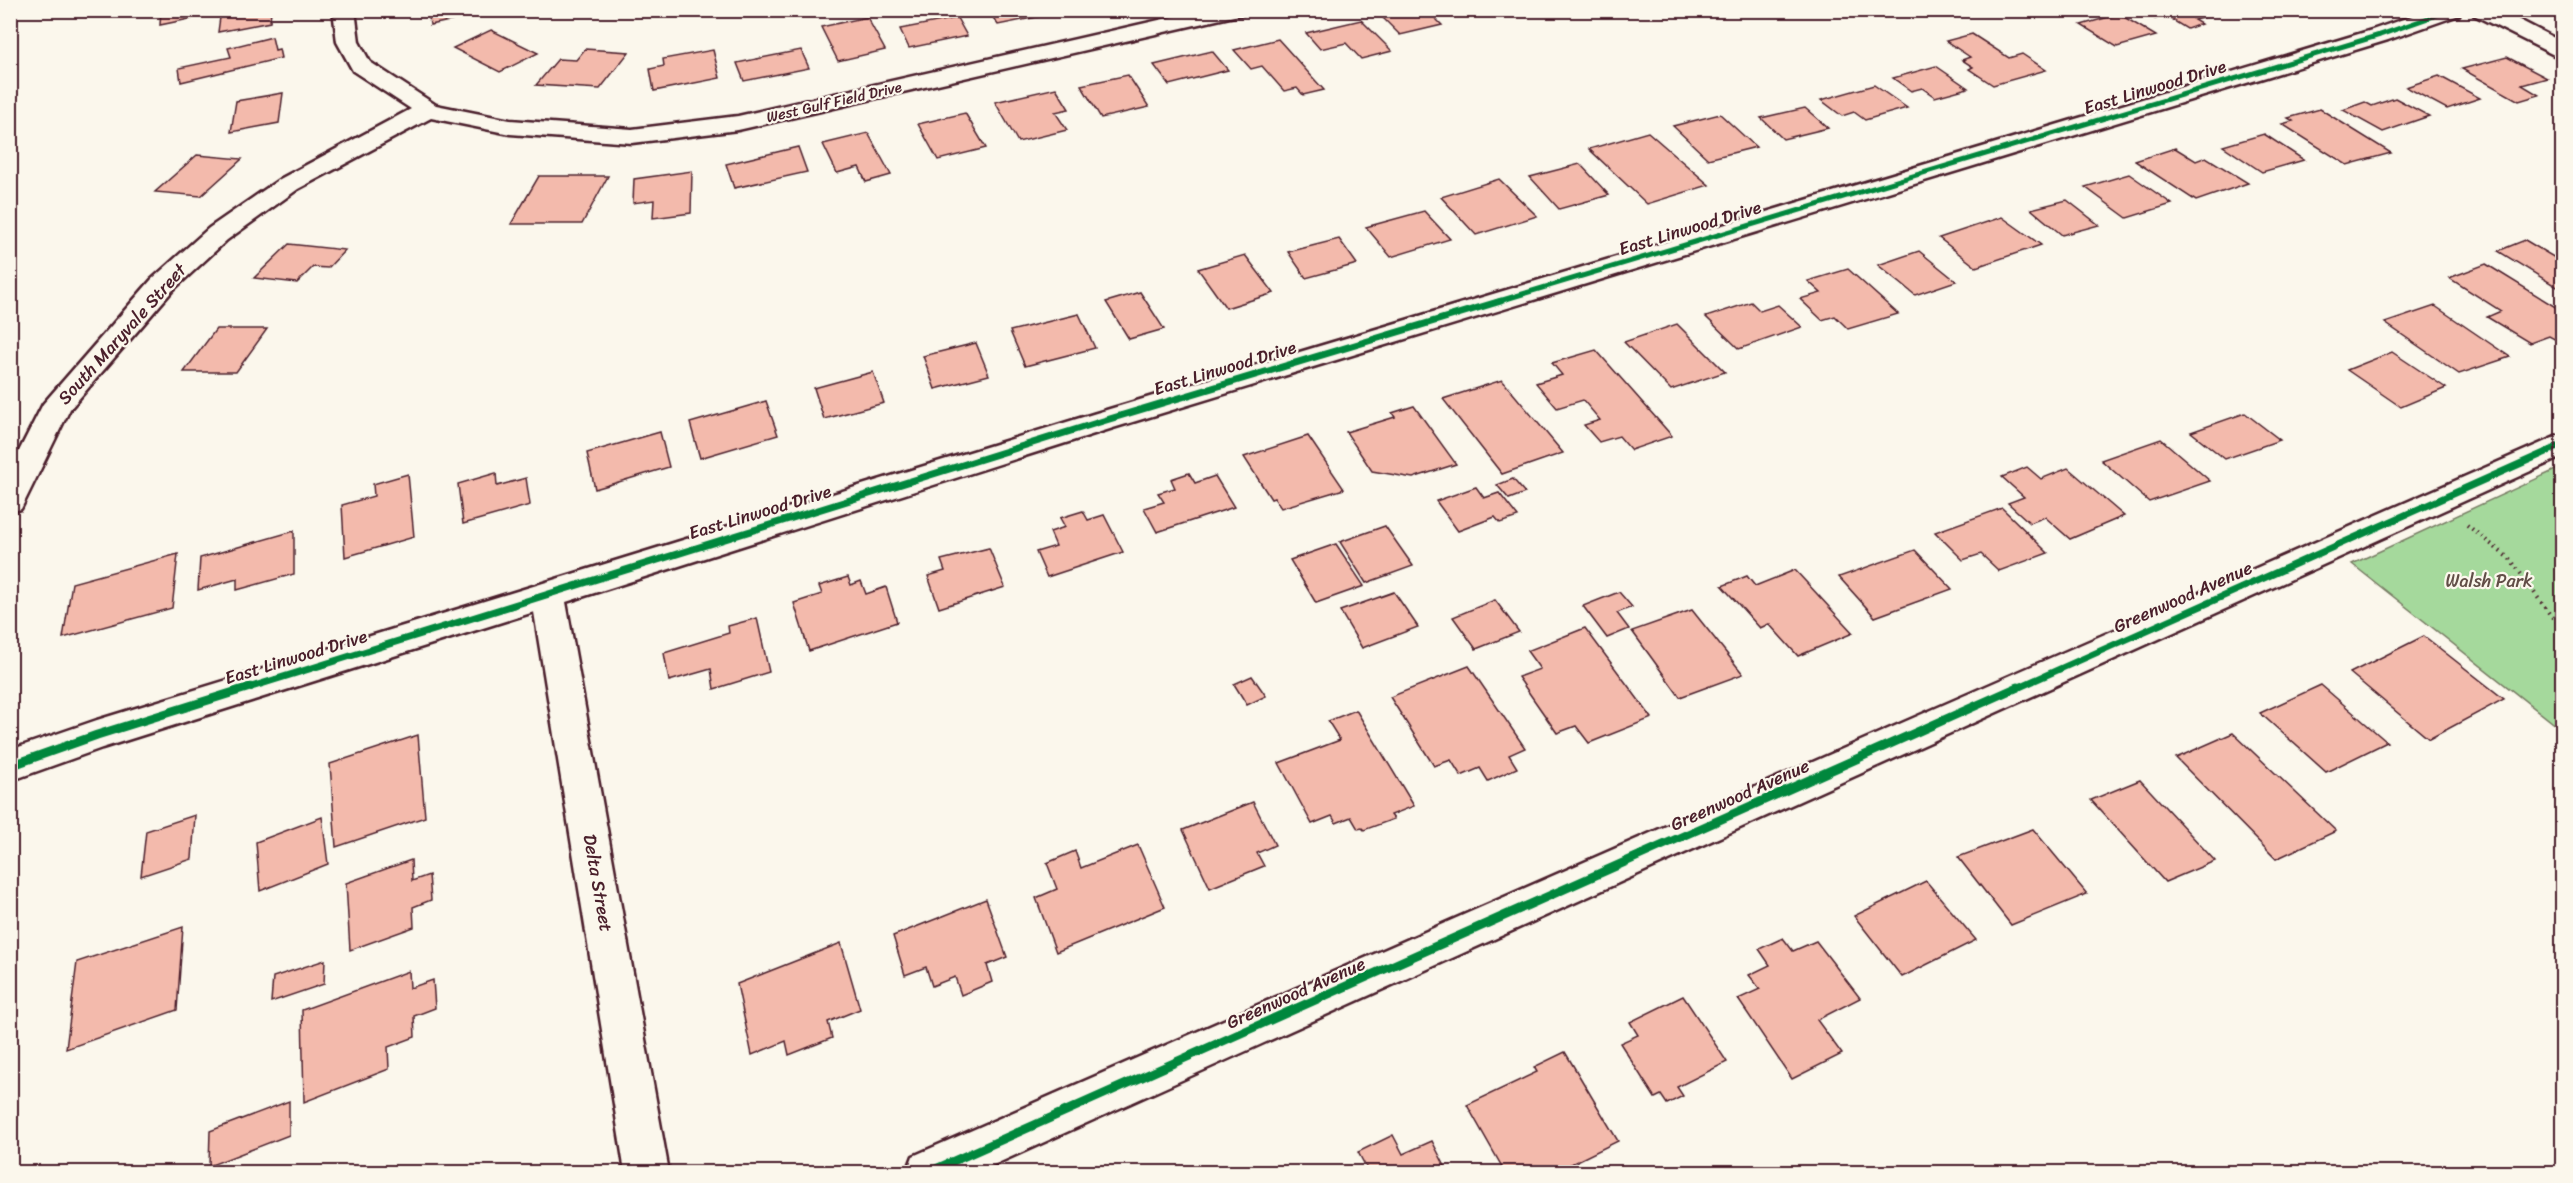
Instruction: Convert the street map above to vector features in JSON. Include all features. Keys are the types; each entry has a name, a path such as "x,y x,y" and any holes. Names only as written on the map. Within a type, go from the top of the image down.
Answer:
{"street":[{"path":"344,10 348,42 361,66 428,110"},
{"name":"West Gulf Field Drive","path":"428,110 510,127 633,136 738,123 1234,10"},
{"name":"East Linwood Drive","path":"10,766 108,732 1102,421 2380,35 2451,10"},
{"path":"2482,10 2562,50"},
{"name":"South Maryvale Street","path":"10,501 58,404 162,285 218,234 289,184 428,110"},
{"name":"Greenwood Avenue","path":"929,1173 2562,445"},
{"name":"Delta Street","path":"548,594 647,1173"}],"path":[{"path":"2434,502 2469,526 2511,560 2551,616 2562,626"}],"green space":[{"name":"Walsh Park","path":"2562,467 2562,730 2352,564"}],"building":[{"path":"161,10 209,10 208,14 199,17 160,25"},
{"path":"221,10 271,10 270,22 218,32"},
{"path":"428,10 503,10 430,25"},
{"path":"988,10 1038,10 1042,16 998,25"},
{"path":"1398,10 1427,10 1442,25 1400,35 1380,15"},
{"path":"2140,10 2200,10 2210,16 2194,20 2201,24 2187,29 2166,16 2155,19"},
{"path":"2119,14 2156,36 2117,47 2081,25"},
{"path":"867,17 885,50 838,61 821,27"},
{"path":"957,18 967,36 909,48 900,29"},
{"path":"1361,20 1392,51 1361,59 1346,43 1320,49 1306,33"},
{"path":"491,30 538,53 500,72 453,48"},
{"path":"1972,34 2009,58 2022,54 2046,70 1993,85 1969,69 1973,67 1962,60 1970,57 1946,41"},
{"path":"272,37 275,50 279,49 281,58 181,82 179,68 231,57 228,48"},
{"path":"1278,39 1324,90 1303,95 1297,88 1284,91 1262,66 1251,69 1234,50"},
{"path":"585,49 629,52 600,89 536,85 558,59 576,60"},
{"path":"713,50 720,78 654,91 650,69 664,66 663,59"},
{"path":"801,50 809,68 744,81 737,63"},
{"path":"1212,51 1228,70 1169,85 1154,65"},
{"path":"2507,57 2547,78 2522,85 2539,95 2519,101 2462,69"},
{"path":"1936,66 1968,88 1935,97 1922,88 1911,91 1893,78"},
{"path":"1128,75 1149,107 1101,118 1081,85"},
{"path":"2439,76 2480,98 2447,109 2406,87"},
{"path":"1874,85 1907,108 1865,120 1854,112 1842,116 1821,100"},
{"path":"1056,88 1069,109 1055,112 1067,130 1018,142 995,102"},
{"path":"283,93 279,123 231,132 236,101"},
{"path":"2395,98 2429,116 2383,132 2343,110 2365,102 2372,106"},
{"path":"1805,108 1828,128 1783,139 1761,118"},
{"path":"2320,109 2391,153 2347,165 2282,124 2293,121 2288,118"},
{"path":"965,113 986,148 938,160 918,124"},
{"path":"1720,114 1756,147 1708,159 1673,126"},
{"path":"1648,132 1709,185 1647,204 1589,149"},
{"path":"868,133 891,175 866,182 859,167 837,173 823,144"},
{"path":"2264,134 2304,160 2262,172 2223,146"},
{"path":"798,147 807,172 734,188 726,164"},
{"path":"2175,148 2196,161 2206,157 2248,183 2196,201 2135,161"},
{"path":"197,155 242,159 201,196 155,192"},
{"path":"1580,164 1609,195 1559,209 1530,177"},
{"path":"692,171 691,213 653,218 654,200 633,203 634,179"},
{"path":"2129,174 2172,204 2127,218 2085,187"},
{"path":"539,176 608,176 582,224 511,224"},
{"path":"1499,179 1537,216 1476,235 1441,197"},
{"path":"2067,200 2099,225 2062,235 2031,209"},
{"path":"1424,211 1450,239 1391,257 1366,227"},
{"path":"2002,217 2041,245 1976,267 1939,238"},
{"path":"1339,239 1357,264 1306,278 1288,252"},
{"path":"2525,240 2562,262 2562,290 2498,251"},
{"path":"289,244 345,250 328,268 313,267 297,283 254,278"},
{"path":"1919,251 1956,281 1915,295 1878,265"},
{"path":"1245,255 1274,293 1226,308 1198,269"},
{"path":"2486,264 2562,311 2562,341 2549,336 2530,343 2487,317 2501,311 2449,278"},
{"path":"1848,269 1898,314 1848,329 1835,316 1822,320 1800,299 1821,293 1808,281"},
{"path":"1140,292 1164,329 1129,339 1106,302"},
{"path":"1751,302 1760,311 1778,305 1802,327 1739,349 1706,317"},
{"path":"2435,306 2510,357 2459,374 2385,323"},
{"path":"1079,314 1095,348 1025,366 1010,331"},
{"path":"1677,324 1725,372 1671,390 1624,342"},
{"path":"216,329 267,329 236,372 184,372"},
{"path":"976,343 989,375 935,389 923,356"},
{"path":"1596,350 1672,436 1631,450 1619,436 1599,442 1584,425 1600,420 1583,400 1557,408 1536,383 1562,375 1552,363"},
{"path":"2392,352 2446,388 2401,407 2347,370"},
{"path":"873,372 884,403 824,419 814,388"},
{"path":"1502,380 1563,453 1502,474 1443,399"},
{"path":"766,401 778,435 700,458 690,423"},
{"path":"1414,406 1456,464 1413,478 1372,471 1346,432 1395,417 1392,413"},
{"path":"2245,413 2280,440 2225,459 2191,432"},
{"path":"660,432 669,467 595,489 587,453"},
{"path":"1308,436 1344,489 1281,508 1274,498 1271,499 1244,457"},
{"path":"2161,439 2210,481 2149,502 2101,460"},
{"path":"2027,467 2041,479 2068,468 2124,516 2070,539 2045,517 2030,523 2008,503 2024,497 2002,477"},
{"path":"496,473 497,486 526,478 530,505 463,524 458,484"},
{"path":"1189,473 1195,483 1215,476 1234,507 1157,532 1144,508 1164,502 1158,493 1175,488 1171,479"},
{"path":"408,474 414,537 345,557 342,505 374,496 373,484"},
{"path":"1513,479 1525,493 1509,499 1497,485"},
{"path":"1476,487 1484,498 1499,493 1518,517 1500,523 1495,517 1458,531 1436,501"},
{"path":"2002,508 2048,553 1999,571 1981,554 1963,560 1935,532"},
{"path":"1083,511 1088,520 1104,515 1123,552 1047,577 1036,552 1056,546 1050,532 1065,527 1060,518"},
{"path":"1385,526 1413,566 1366,583 1340,542"},
{"path":"294,531 294,574 237,590 237,579 198,590 200,558"},
{"path":"1336,544 1364,586 1316,603 1290,560"},
{"path":"989,548 1005,587 939,608 928,576 945,571 941,560"},
{"path":"1915,550 1952,589 1875,617 1839,577"},
{"path":"178,554 172,608 63,638 72,583"},
{"path":"1795,570 1853,633 1798,656 1769,624 1760,628 1722,586 1747,576 1755,586"},
{"path":"848,577 851,585 861,581 866,594 886,587 897,622 809,651 794,603 822,594 819,586"},
{"path":"1394,592 1418,627 1362,648 1340,611"},
{"path":"1619,592 1632,607 1617,613 1629,629 1607,638 1583,606"},
{"path":"1495,600 1519,632 1476,649 1453,617"},
{"path":"1692,610 1743,674 1680,697 1632,631"},
{"path":"757,618 769,672 714,689 711,669 669,681 664,653 729,633 728,626"},
{"path":"1585,628 1652,718 1589,743 1576,726 1557,733 1518,677 1540,669 1527,651"},
{"path":"2424,636 2504,699 2429,739 2350,673"},
{"path":"1469,666 1525,748 1509,755 1517,768 1488,781 1480,768 1461,776 1451,760 1434,766 1390,697"},
{"path":"1252,676 1266,696 1247,705 1234,684"},
{"path":"2321,685 2387,742 2326,772 2260,713"},
{"path":"1356,710 1414,806 1391,815 1394,819 1364,830 1358,829 1351,817 1336,823 1332,816 1312,824 1279,763 1340,740 1328,721"},
{"path":"2233,733 2336,831 2276,859 2176,758"},
{"path":"418,735 425,817 336,847 330,764"},
{"path":"2140,780 2215,861 2165,882 2091,800"},
{"path":"1253,802 1275,845 1257,853 1264,866 1210,888 1183,830"},
{"path":"195,815 192,859 141,876 146,831"},
{"path":"322,817 328,864 260,891 256,842"},
{"path":"2033,829 2087,894 2011,925 1958,857"},
{"path":"1138,845 1165,907 1056,952 1036,898 1057,889 1047,863 1075,851 1081,868"},
{"path":"411,860 412,881 429,875 431,900 413,907 414,927 350,950 346,883"},
{"path":"1926,881 1976,940 1902,977 1854,916"},
{"path":"986,899 1007,957 987,965 992,982 961,995 955,977 932,986 926,967 905,975 893,936"},
{"path":"183,927 177,1010 66,1049 77,962"},
{"path":"1783,938 1793,951 1816,941 1860,998 1817,1020 1842,1054 1792,1079 1738,999 1760,989 1749,975 1770,965 1759,949"},
{"path":"841,943 860,1009 828,1022 832,1038 789,1055 786,1041 752,1055 737,984"},
{"path":"325,960 324,984 271,1002 273,977"},
{"path":"409,971 410,988 433,980 435,1008 414,1016 415,1037 388,1047 389,1069 304,1102 302,1010"},
{"path":"1683,996 1727,1062 1677,1087 1683,1096 1667,1104 1661,1095 1655,1098 1620,1043 1638,1035 1630,1022"},
{"path":"1565,1052 1618,1141 1555,1172 1505,1172 1467,1105 1537,1072 1534,1067"},
{"path":"289,1101 289,1135 209,1166 210,1131"},
{"path":"1393,1135 1403,1154 1432,1141 1448,1172 1359,1172 1367,1169 1358,1152"}],"cycle path":[{"path":"10,766 97,735 1103,421 2380,35 2451,10"},
{"path":"929,1172 2562,445"}]}
